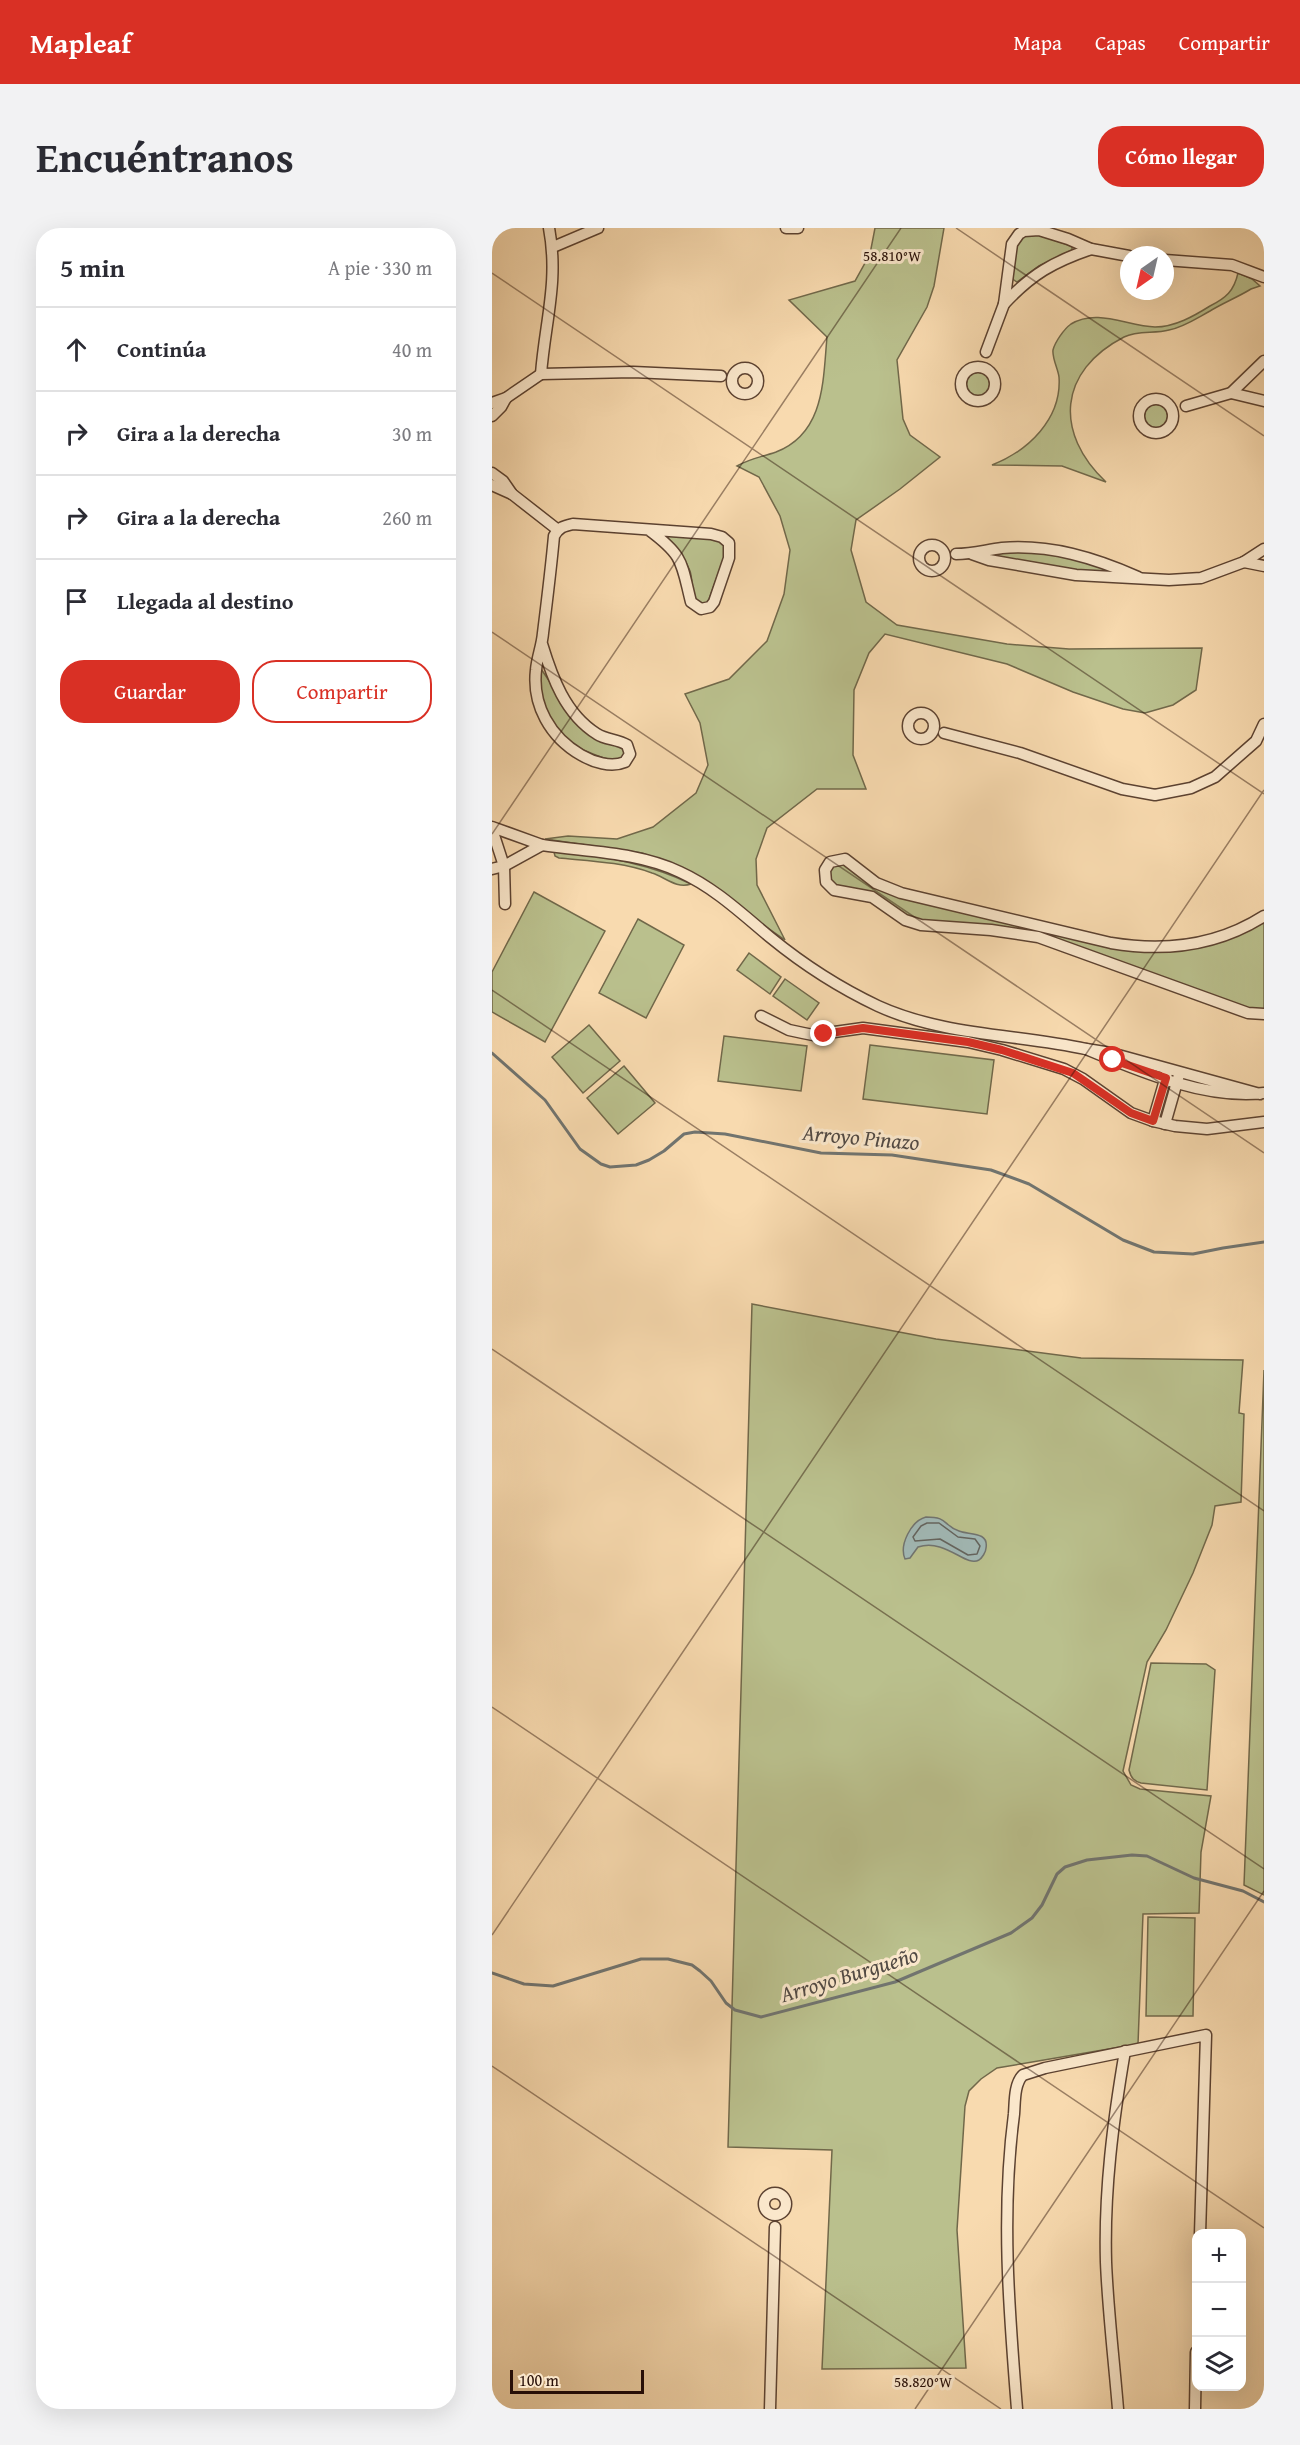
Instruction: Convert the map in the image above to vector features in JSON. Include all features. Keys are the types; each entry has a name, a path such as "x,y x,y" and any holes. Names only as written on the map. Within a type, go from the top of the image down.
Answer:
{"street":[{"path":"541,374 552,298 553,247 549,228"},
{"path":"553,247 598,228"},
{"path":"786,228 798,228"},
{"path":"986,352 996,382 993,394 977,401 966,397 961,386 964,375 986,352 1004,304 1012,244 1019,234 1024,231 1039,231 1068,239 1091,249 1120,254"},
{"path":"1004,304 1029,278 1042,269 1091,249"},
{"path":"1174,261 1232,265 1264,277"},
{"path":"1186,406 1170,426 1161,432 1149,432 1141,424 1139,413 1145,403 1156,399 1186,406 1231,393 1264,361"},
{"path":"973,367 982,367 991,372"},
{"path":"492,403 506,398 541,374 633,372 721,376 743,368 752,370 757,377 757,386 751,392 742,394 721,376"},
{"path":"733,385 732,378 735,372"},
{"path":"1231,393 1264,401"},
{"path":"492,416 506,398"},
{"path":"1167,403 1172,411 1173,420"},
{"path":"492,473 503,481 512,494"},
{"path":"492,485 512,494 558,530"},
{"path":"542,644 553,677 570,709 596,734 627,745 630,754 625,762 616,765 605,764 583,756 561,741 545,719 536,695 536,667 542,644 554,536 564,526 573,524 711,534 722,537 729,543 729,558 710,607 701,609 692,602 688,580 681,561 669,546 649,530"},
{"path":"956,554 938,569 929,570 922,565 919,557 926,546 934,545 956,554 972,554 1003,548 1056,551 1100,561 1141,579"},
{"path":"972,554 989,560 1076,575 1141,579 1201,578 1244,562 1264,549"},
{"path":"942,550 945,556 944,563"},
{"path":"1244,562 1264,566"},
{"path":"944,733 928,716 920,714 912,717 908,725 910,733 917,739 944,733 1020,753 1122,789 1155,795 1191,788 1215,777 1260,744 1264,724"},
{"path":"929,736 933,730 933,723"},
{"path":"492,828 542,845 644,860 681,872 720,895 818,973 860,997 897,1014 948,1028 1111,1053 1167,1074 1237,1095 1262,1093"},
{"path":"492,828 504,866 505,904"},
{"path":"492,869 504,866 542,845"},
{"path":"1264,916 1239,930 1200,943 1160,948 1111,943 885,888 844,859 830,862 825,870 826,882 834,890 872,897 912,923 932,927 999,930 1038,938 1248,1013 1264,1014"},
{"path":"1038,938 1042,926"},
{"path":"761,1017 789,1030 813,1035 863,1028 968,1042 1002,1050 1073,1073 1131,1113 1165,1124 1207,1129 1264,1122"},
{"path":"1153,1121 1167,1074"},
{"path":"1165,1124 1178,1077"},
{"path":"1017,2409 1008,2303 1006,2241 1012,2128 1019,2079 1028,2072 1206,2035 1200,2229"},
{"path":"1118,2409 1107,2280 1106,2235 1113,2127 1125,2051"},
{"path":"770,2409 775,2227 785,2207 784,2200 776,2194 769,2195 764,2200 764,2207 775,2227"},
{"path":"768,2213 775,2215 782,2213"},
{"path":"1195,2409 1196,2391"}],"green space":[{"path":"875,228 944,228 934,286 927,307 897,360 903,419 910,435 940,457 856,520 851,550 866,602 897,625 1007,644 1069,649 1202,648 1196,690 1173,705 1145,713 1123,709 1073,692 1007,664 885,634 869,653 854,690 853,755 866,789 817,789 767,828 756,859 757,885 785,940 682,868 642,853 545,839 568,836 617,839 653,827 696,793 708,765 700,723 685,694 729,679 767,641 784,594 790,550 780,516 759,477 737,466 776,452 792,443 813,419 818,404 827,337 789,300 855,281 870,254"},
{"path":"1029,232 1072,246 1072,250 1039,266 1017,282 1011,278 1016,242"},
{"path":"1238,273 1252,279 1260,286 1180,327 1124,337 1102,351 1086,367 1076,385 1071,404 1071,424 1089,463 1106,482 1062,466 992,465 1030,442 1049,420 1055,406 1059,377 1053,350 1060,336 1071,324 1081,319 1091,318 1112,319 1155,327 1177,323 1225,297 1232,289"},
{"path":"977,371 986,375 990,384 986,393 977,397 968,393 964,384 968,375"},
{"path":"1156,404 1165,408 1169,417 1165,426 1156,430 1147,426 1143,417 1147,408"},
{"path":"666,534 711,537 725,545 726,552 708,602 703,604 699,602 694,595 688,566 680,552 664,537"},
{"path":"1017,550 1087,560 1117,574 1072,571 986,554"},
{"path":"539,666 573,716 623,745 627,750 624,757 604,758 583,750 559,731 552,723 543,704 539,688"},
{"path":"554,852 624,861 691,884 675,884 652,873 629,866 559,858"},
{"path":"836,863 846,864 875,888 1034,930 1031,934 918,921 838,887 828,880 831,867"},
{"path":"534,892 605,931 545,1042 492,1012 492,972"},
{"path":"638,919 684,945 646,1018 599,993"},
{"path":"1264,921 1264,1010 1250,1009 1043,934 1045,931 1115,948 1168,952 1206,944"},
{"path":"749,953 781,977 770,994 737,970"},
{"path":"785,979 819,1003 807,1020 773,996"},
{"path":"589,1025 620,1061 583,1093 552,1057"},
{"path":"724,1036 807,1046 801,1091 718,1081"},
{"path":"870,1045 994,1060 987,1114 863,1099"},
{"path":"624,1066 655,1103 618,1134 587,1098"},
{"path":"752,1304 936,1339 1081,1358 1243,1360 1239,1413 1244,1414 1241,1502 1215,1506 1212,1525 1193,1573 1166,1630 1147,1662 1123,1771 1131,1785 1140,1789 1211,1796 1201,1852 1199,1913 1143,1914 1138,2044 997,2068 969,2091 965,2106 957,2230 966,2368 822,2369 832,2150 728,2147"},
{"path":"1264,1370 1264,1895 1244,1885"},
{"path":"1151,1663 1206,1664 1215,1670 1207,1790 1141,1783 1131,1775 1129,1770"},
{"path":"1148,1917 1195,1918 1193,2016 1146,2016"}],"water":[{"path":"926,1517 938,1518 954,1529 981,1536 986,1543 983,1556 979,1560 968,1560 938,1546 928,1545 918,1547 910,1558 905,1559 905,1541 911,1528"}],"waterway":[{"name":"Arroyo Pinazo","path":"492,1053 545,1100 580,1149 601,1164 610,1167 636,1165 649,1160 684,1134 695,1132 725,1134 821,1153 892,1155 991,1170 1029,1184 1123,1240 1154,1252 1193,1254 1264,1242"},
{"name":"Arroyo Burgueño","path":"492,1973 524,1984 553,1986 641,1959 668,1959 692,1965 700,1971 711,1981 726,2003 735,2010 761,2017 895,1982 1011,1933 1032,1918 1042,1905 1057,1874 1065,1867 1087,1860 1132,1855 1147,1856 1194,1878 1243,1891 1264,1902"}],"route":[{"path":"824,1034 863,1028 968,1042 1002,1050 1073,1073 1131,1113 1153,1121 1166,1078 1113,1060"}]}
